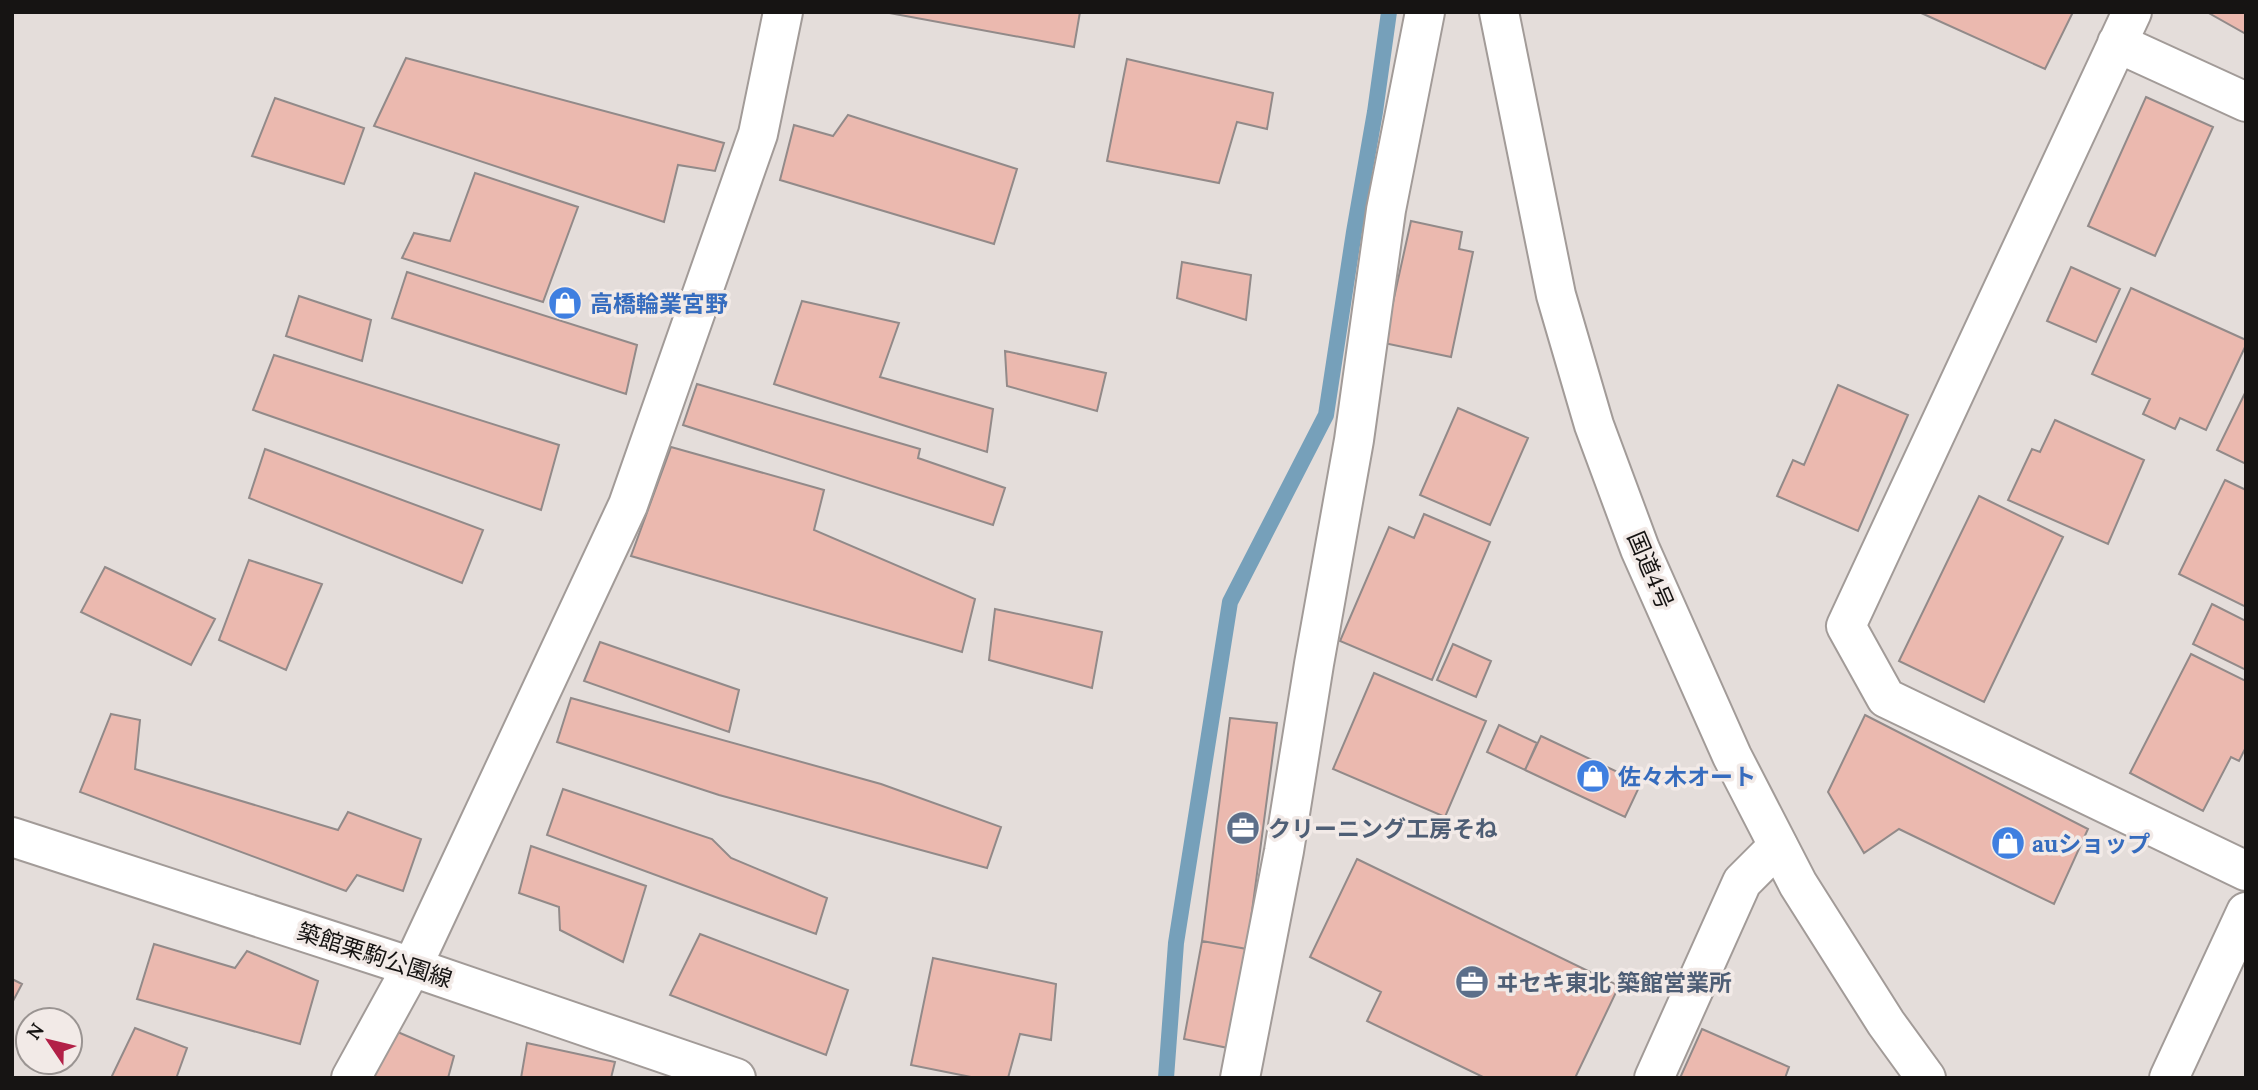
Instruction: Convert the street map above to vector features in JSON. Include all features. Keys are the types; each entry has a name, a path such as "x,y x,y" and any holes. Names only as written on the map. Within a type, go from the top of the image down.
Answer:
{"main road":[{"path":"351,1078 412,967 628,505 758,134 783,12"},
{"path":"1240,1078 1284,851 1354,440 1386,210 1426,12"},
{"name":"国道4号","path":"1499,12 1556,295 1594,425 1640,549 1732,756 1798,884 1886,1023 1926,1078"},
{"path":"2246,102 2124,28 1846,626 1886,698 2246,870"},
{"name":"築館栗駒公園線","path":"12,837 412,967 736,1078"},
{"path":"1654,1078 1742,882 1778,846"},
{"path":"2169,1078 2246,912"}],"building":[{"path":"884,12 1080,12 1074,47"},
{"path":"1919,12 2073,12 2045,69"},
{"path":"2207,12 2246,12 2246,34"},
{"path":"406,58 724,143 715,171 678,165 664,222 374,126"},
{"path":"1127,59 1273,93 1267,129 1237,122 1219,183 1107,161"},
{"path":"2146,97 2213,127 2155,256 2088,226"},
{"path":"275,98 364,128 344,184 252,156"},
{"path":"848,115 1017,169 994,244 780,180 794,125 833,136"},
{"path":"475,173 578,207 543,302 402,258 414,233 450,241"},
{"path":"1411,221 1462,232 1459,249 1473,252 1451,357 1384,343"},
{"path":"1182,262 1251,275 1246,320 1177,298"},
{"path":"2071,267 2120,289 2096,342 2047,321"},
{"path":"407,272 637,345 626,394 392,318"},
{"path":"2131,288 2246,340 2206,430 2180,418 2175,429 2143,414 2150,399 2092,374"},
{"path":"299,296 371,320 362,361 286,336"},
{"path":"802,301 899,323 880,377 993,409 987,452 774,384"},
{"path":"1005,351 1106,373 1097,411 1007,386"},
{"path":"274,355 559,445 541,510 253,410"},
{"path":"697,384 920,449 918,458 1005,488 993,525 683,425"},
{"path":"1838,385 1908,415 1858,531 1777,496 1793,460 1804,465"},
{"path":"2246,391 2246,464 2217,450"},
{"path":"1458,408 1528,438 1490,525 1420,495"},
{"path":"2055,420 2144,460 2108,544 2008,500 2032,449 2040,452"},
{"path":"671,447 824,490 814,530 975,599 962,652 631,556"},
{"path":"265,449 483,530 462,583 249,498"},
{"path":"2225,480 2246,490 2246,607 2179,574"},
{"path":"1979,496 2063,537 1984,702 1899,661"},
{"path":"1424,514 1490,542 1432,680 1340,641 1389,527 1414,538"},
{"path":"249,560 322,584 286,670 219,640"},
{"path":"105,567 215,619 191,665 81,612"},
{"path":"2212,604 2246,621 2246,670 2193,644"},
{"path":"995,609 1102,632 1092,688 989,660"},
{"path":"600,642 739,690 729,732 584,681"},
{"path":"1453,644 1491,661 1476,697 1437,680"},
{"path":"2191,654 2246,681 2246,747 2239,761 2231,757 2203,811 2130,773"},
{"path":"1374,673 1486,721 1445,817 1333,769"},
{"path":"571,698 881,784 1001,827 987,868 719,795 557,742"},
{"path":"111,714 140,720 135,769 338,830 348,812 421,839 403,891 357,875 346,891 80,792"},
{"path":"1865,715 2088,829 2054,904 1899,829 1864,853 1828,792"},
{"path":"1230,718 1277,723 1247,949 1202,941"},
{"path":"1499,725 1537,743 1525,770 1487,752"},
{"path":"1541,736 1641,783 1625,817 1525,770"},
{"path":"563,789 712,839 731,858 827,898 816,934 547,835"},
{"path":"531,846 646,886 623,962 560,930 559,907 519,893"},
{"path":"1357,859 1619,986 1575,1078 1485,1078 1367,1021 1381,992 1310,957"},
{"path":"700,934 848,990 826,1055 670,995"},
{"path":"1202,941 1247,949 1228,1048 1184,1039"},
{"path":"154,944 235,968 247,951 318,981 300,1044 137,999"},
{"path":"933,958 1056,984 1051,1040 1020,1034 1008,1078 976,1078 911,1065"},
{"path":"12,979 22,984 12,1003"},
{"path":"135,1028 187,1048 177,1076 180,1078 111,1078"},
{"path":"1702,1029 1789,1067 1785,1078 1680,1078"},
{"path":"393,1030 454,1056 448,1078 368,1078"},
{"path":"527,1043 615,1062 611,1078 521,1078"}],"waterway":[{"path":"1166,1078 1176,943 1230,602 1326,415 1389,12"}],"place":[{"name":"高橋輪業宮野","path":"565,303"},
{"name":"佐々木オート","path":"1593,776"},
{"name":"クリーニング工房そね","path":"1243,828"},
{"name":"auショップ","path":"2008,843"},
{"name":"ヰセキ東北 築館営業所","path":"1472,982"}]}
